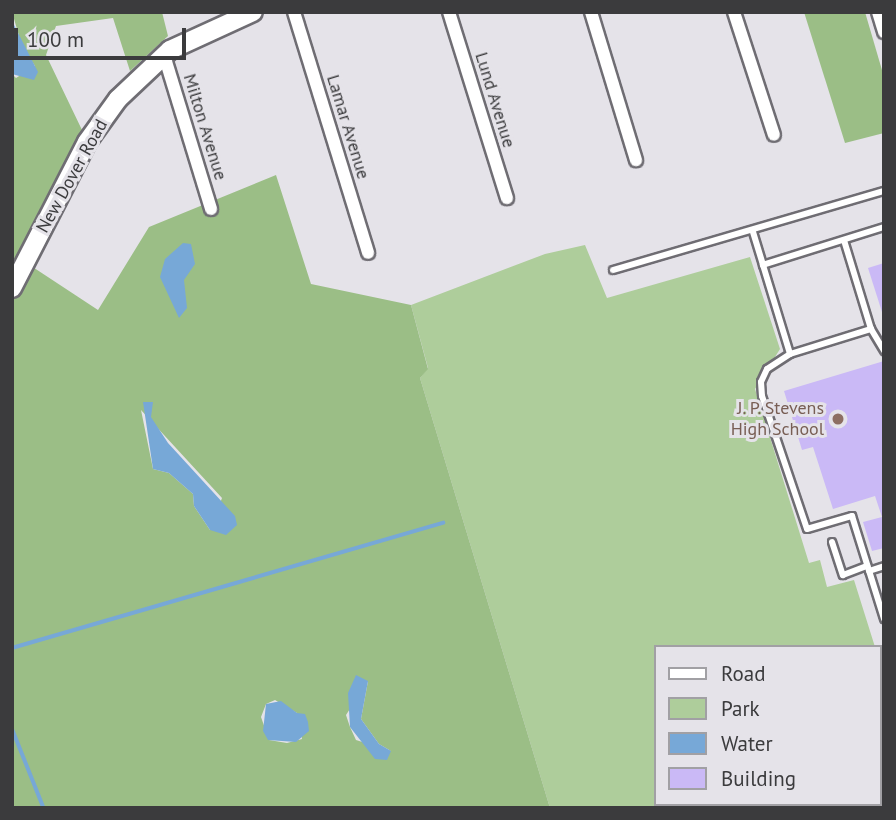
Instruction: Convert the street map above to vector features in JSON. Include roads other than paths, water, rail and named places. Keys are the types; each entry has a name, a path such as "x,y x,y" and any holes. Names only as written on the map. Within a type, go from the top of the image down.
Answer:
{"street":[{"name":"New Dover Road","path":"12,288 98,125 164,55 207,30 253,12"},
{"name":"Lamar Avenue","path":"294,12 368,253"},
{"name":"Lund Avenue","path":"449,12 507,198"},
{"path":"592,12 636,160"},
{"path":"734,12 774,135"},
{"path":"878,12 884,32"},
{"name":"Milton Avenue","path":"164,55 211,209"}],"lane":[{"path":"613,270 753,232 884,191"},
{"path":"763,265 884,228"},
{"path":"753,232 790,354"},
{"path":"844,240 871,330 884,351"},
{"path":"871,330 790,354 767,369 761,382 762,396 807,530 852,516 884,619"},
{"path":"832,542 843,575 884,566"}],"water":[{"path":"12,21 38,72 34,80 12,74"},
{"path":"183,243 191,244 195,264 184,280 187,308 179,318 160,277 165,259"},
{"path":"143,402 153,402 151,417 168,443 235,516 237,525 226,535 210,530 194,506 193,494 169,473 153,469"},
{"path":"356,675 368,681 361,719 379,744 391,751 387,760 375,759 350,727 348,693"},
{"path":"281,701 297,713 305,714 308,722 309,731 296,742 268,740 263,731 266,704"}],"waterway":[{"path":"12,648 443,523"},
{"path":"12,728 44,808"}],"place":[{"name":"J. P. Stevens High School","path":"838,419"}]}
